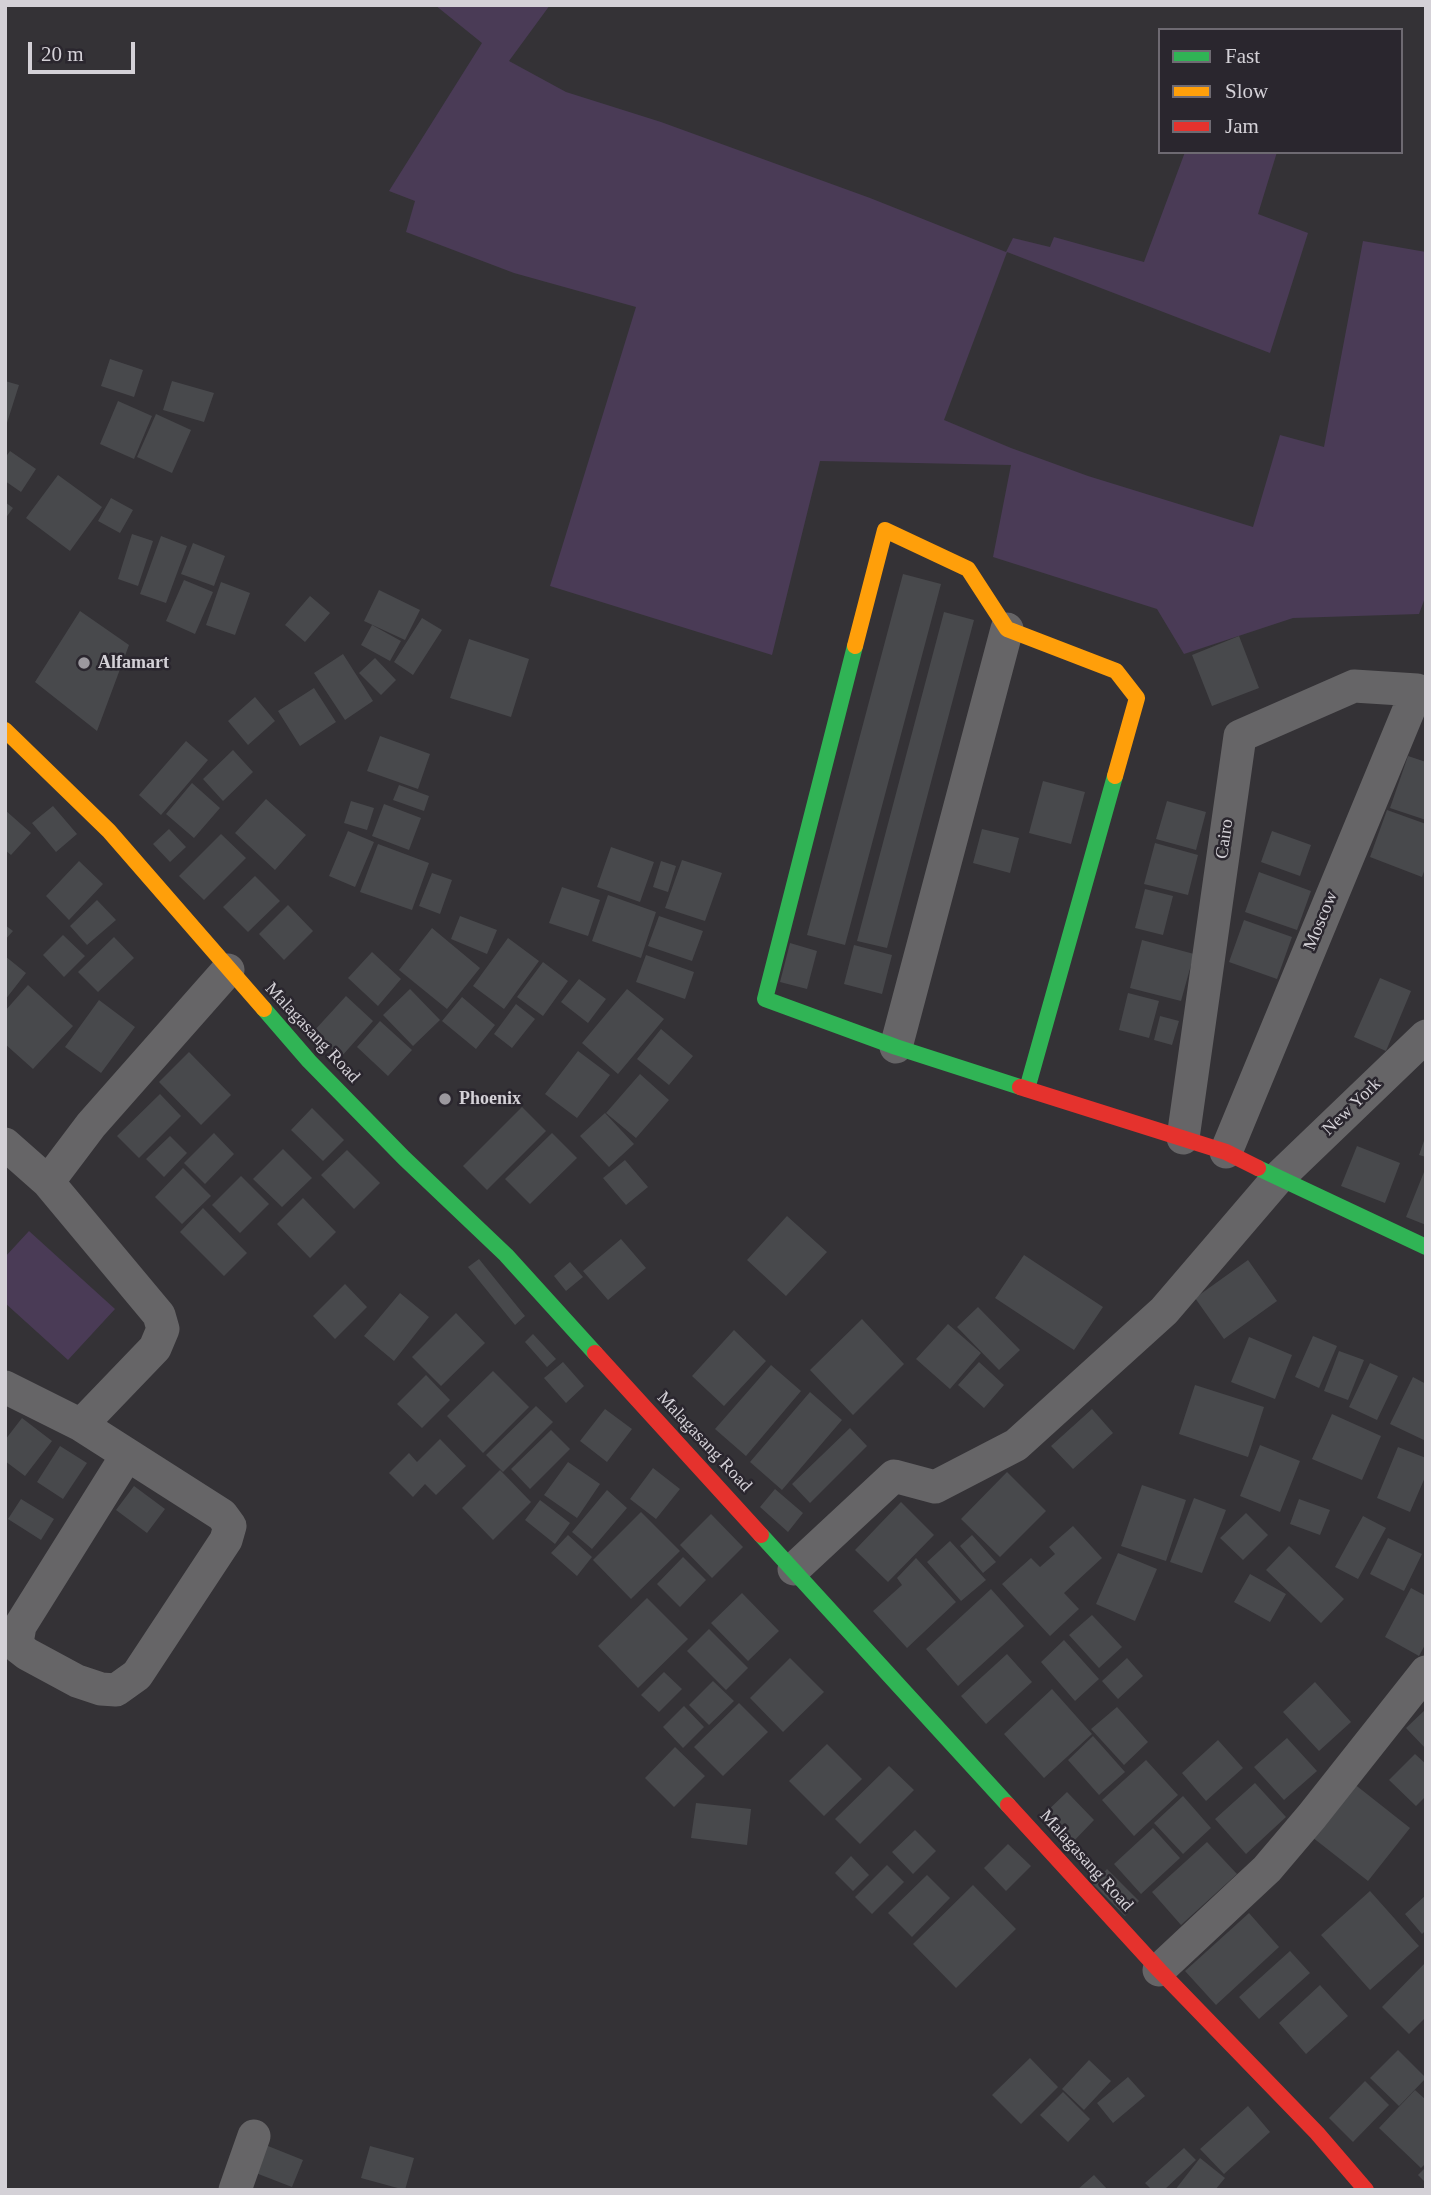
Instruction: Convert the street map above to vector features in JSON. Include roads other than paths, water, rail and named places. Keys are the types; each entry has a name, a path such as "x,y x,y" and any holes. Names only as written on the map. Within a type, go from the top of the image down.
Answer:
{"main road":[{"path":"1027,1090 1137,698 1116,671 1007,629 968,569 886,530 765,999 897,1047 1027,1090 1226,1152 1426,1247"},
{"name":"Malagasang Road","path":"5,730 109,831 309,1061 404,1158 506,1255 1159,1970 1317,2133 1366,2190"}],"street":[{"path":"897,1047 1007,629"},
{"name":"Cairo","path":"1182,1138 1240,736 1354,686 1421,692"},
{"name":"Moscow","path":"1226,1152 1421,692"},
{"path":"48,1182 91,1125 228,970"},
{"name":"New York","path":"794,1569 894,1476 935,1487 1016,1445 1164,1311 1278,1178 1426,1036"},
{"path":"5,1144 48,1182 159,1315 163,1329 155,1348 80,1425"},
{"path":"8,1394 80,1425 222,1515 230,1526 226,1540 136,1675 116,1690 101,1689 77,1681 27,1654 18,1647 18,1637 20,1626 127,1455"},
{"path":"1159,1970 1267,1869 1426,1672"},
{"path":"235,2190 254,2136"}],"place":[{"name":"Alfamart","path":"84,663"},
{"name":"Phoenix","path":"445,1099"}]}
